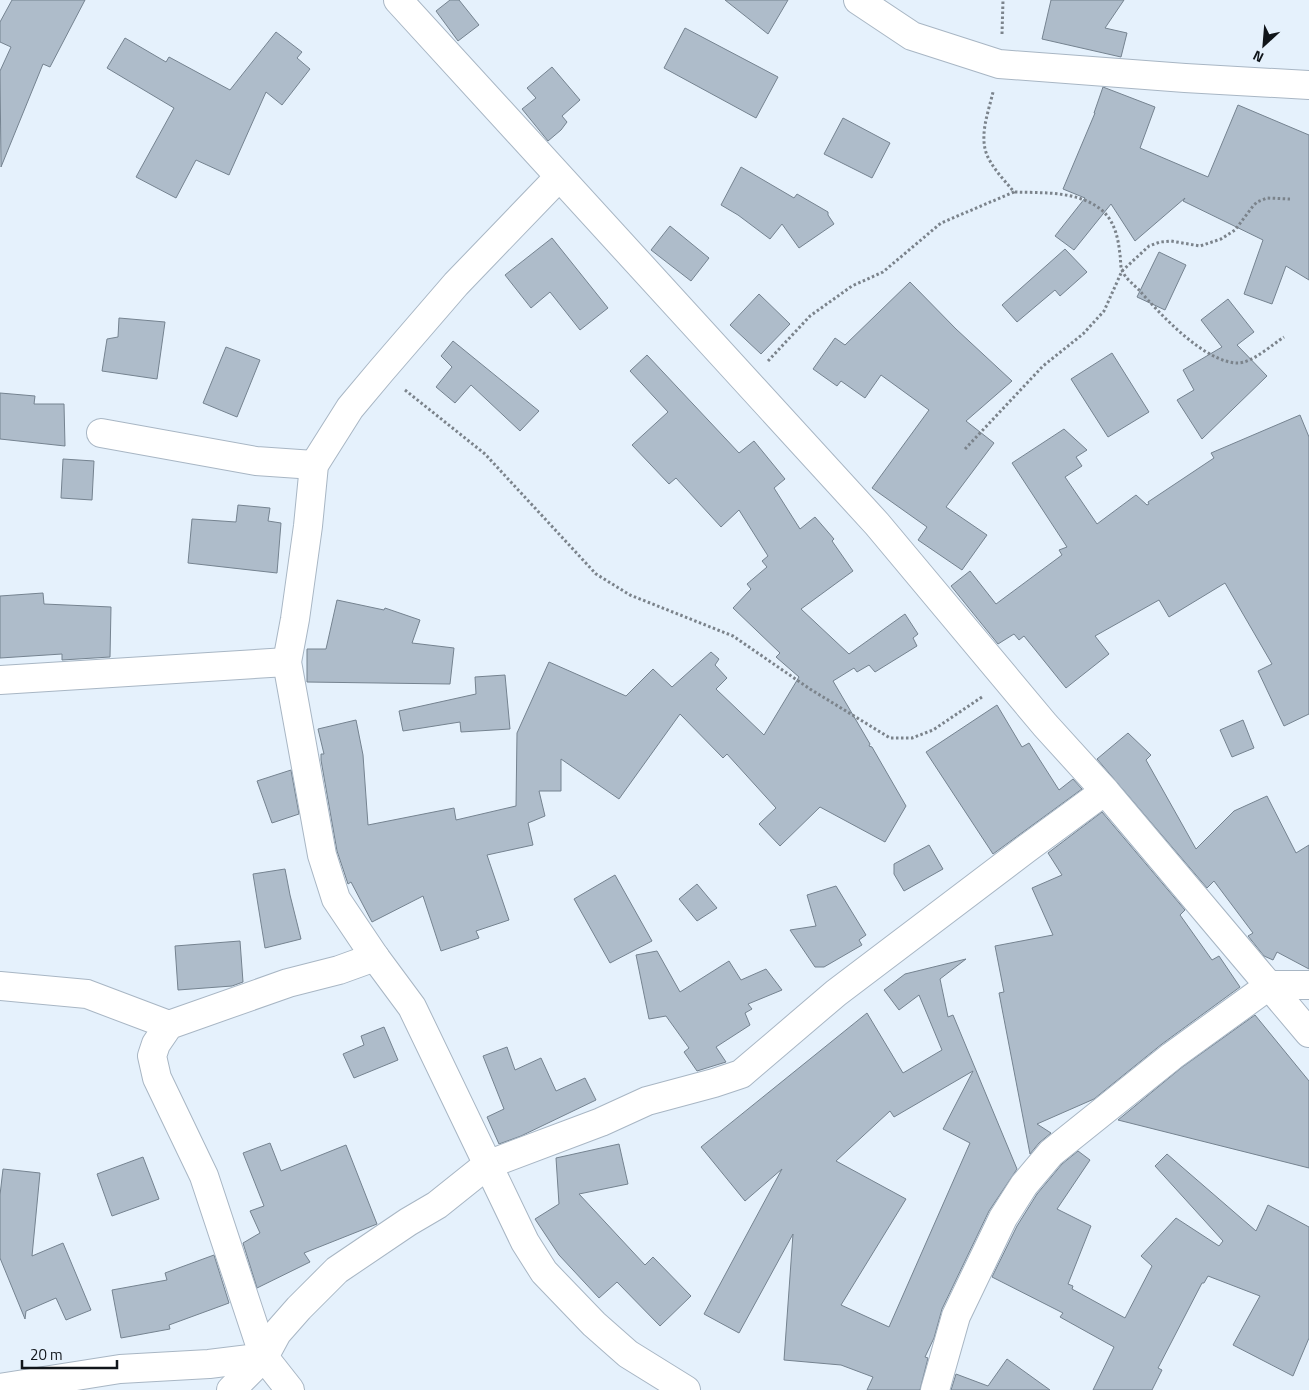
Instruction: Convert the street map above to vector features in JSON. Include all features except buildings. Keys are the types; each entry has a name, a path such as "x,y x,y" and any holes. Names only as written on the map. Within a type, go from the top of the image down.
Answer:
{"street":[{"path":"398,0 877,524 1045,725 1105,791 1309,1033"},
{"path":"858,0 912,36 999,64 1309,85"},
{"path":"560,177 456,284 381,370 350,408 314,464 308,526 287,662 321,846 336,899 375,957 412,1006 487,1166 525,1242 544,1272 594,1324 628,1354 686,1390"},
{"path":"101,433 256,461 314,464"},
{"path":"0,680 287,662"},
{"path":"232,1390 264,1357 277,1333 337,1270 408,1222 437,1205 487,1166 601,1122 647,1101 740,1074 836,994 1105,791"},
{"path":"290,1390 264,1357 204,1176 157,1078 152,1056 156,1044 169,1025 288,983 339,970 375,957"},
{"path":"935,1390 956,1316 1003,1218 1024,1185 1051,1153 1172,1056 1270,985 1309,986"},
{"path":"0,986 87,994 169,1025"},
{"path":"0,1388 120,1369 210,1364 264,1357"}],"path":[{"path":"999,64 983,144 989,160 1014,192"},
{"path":"748,381 810,316 852,286 883,272 941,223 1014,192 1051,193 1080,198 1097,206 1113,222 1119,242 1122,271 1167,321 1198,346 1225,362 1240,363 1257,355 1284,337"},
{"path":"965,449 1043,366 1083,334 1104,311 1122,271 1149,246 1171,241 1200,246 1221,239 1235,230 1257,202 1267,198 1290,199"},
{"path":"381,370 485,454 596,574 630,595 733,636 810,689 890,738 912,738 934,730 1008,679"}]}
